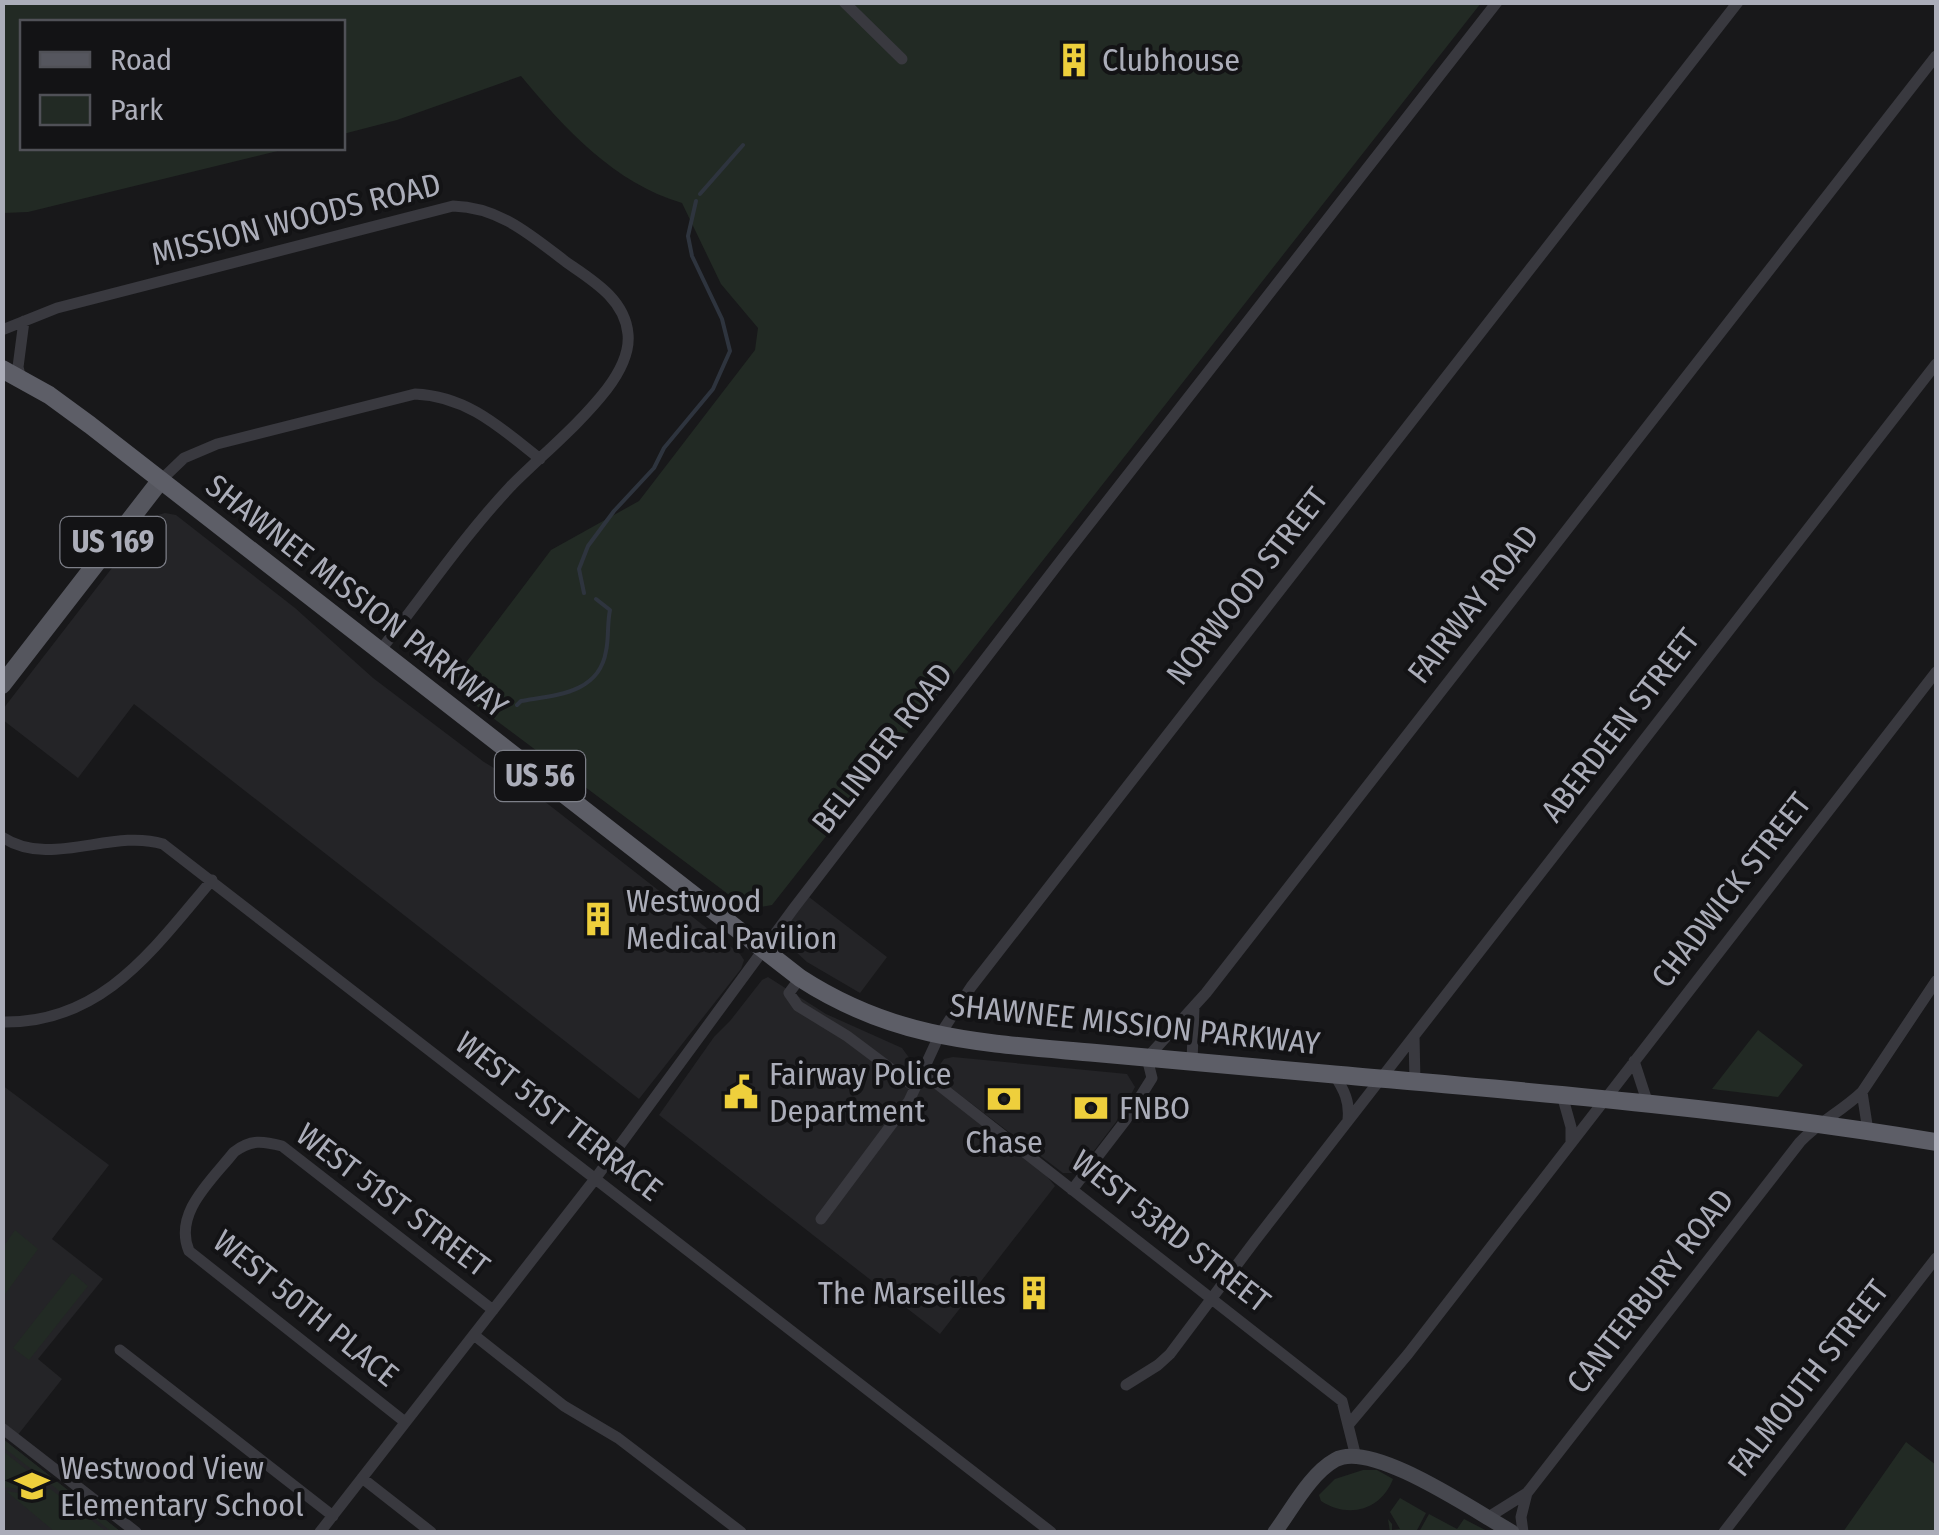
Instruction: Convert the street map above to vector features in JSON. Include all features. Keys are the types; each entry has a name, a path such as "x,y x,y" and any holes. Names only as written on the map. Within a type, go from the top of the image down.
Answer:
{"highway":[{"name":"SHAWNEE MISSION PARKWAY","path":"2,369 63,404 800,978 879,1020 993,1046 1605,1099 1936,1142"}],"main road":[{"name":"US 169","path":"2,685 160,482"},
{"path":"1275,1532 1318,1474 1336,1459 1354,1454 1396,1466 1512,1532"}],"street":[{"path":"844,2 902,58"},
{"name":"BELINDER ROAD","path":"320,1532 595,1179 794,908 1026,605 1496,2"},
{"name":"NORWOOD STREET","path":"821,1219 909,1101 938,1036 971,987 1738,2"},
{"name":"FAIRWAY ROAD","path":"1072,1190 1125,1121 1152,1078 1147,1058 1194,1007 1936,56"},
{"name":"MISSION WOODS ROAD","path":"2,330 57,308 440,208 480,208 510,221 598,286 618,305 626,325 626,358 577,424 510,488 378,652"},
{"path":"21,379 18,366 24,321"},
{"name":"ABERDEEN STREET","path":"1126,1385 1170,1354 1936,364"},
{"path":"160,482 184,458 217,444 415,394 436,395 463,404 540,459"},
{"name":"CHADWICK STREET","path":"1350,1423 1408,1354 1936,672"},
{"name":"WEST 51ST TERRACE","path":"2,837 22,847 46,850 144,838 163,844 1051,1532"},
{"path":"2,1022 30,1020 68,1010 119,982 146,959 212,880"},
{"path":"800,978 790,993 798,1006 915,1087"},
{"path":"1868,1131 1862,1092 1936,981"},
{"path":"1192,1062 1194,1007"},
{"path":"1414,1036 1414,1082"},
{"path":"1634,1060 1648,1104"},
{"name":"WEST 53RD STREET","path":"922,1072 1342,1402 1350,1423"},
{"path":"1334,1074 1350,1107 1348,1120"},
{"name":"CANTERBURY ROAD","path":"1487,1518 1527,1493 1818,1124 1862,1092"},
{"path":"1562,1095 1571,1143"},
{"name":"WEST 51ST STREET","path":"214,1178 244,1144 260,1140 282,1146 493,1310"},
{"name":"WEST 50TH PLACE","path":"214,1178 186,1217 183,1238 189,1251 406,1422"},
{"name":"FALMOUTH STREET","path":"1724,1532 1936,1258"},
{"path":"474,1335 564,1406 618,1438 740,1532"},
{"path":"120,1350 333,1516"},
{"path":"1350,1423 1354,1454"},
{"path":"2,1428 136,1532"},
{"path":"362,1478 431,1532"},
{"path":"1524,1532 1521,1517 1527,1493"}],"shaded area":[{"path":"165,513 176,515 295,608 373,678 484,762 530,790 740,954 744,960 741,969 639,1099 134,704 78,778 3,720 3,709 146,524"},
{"path":"809,897 887,957 860,993 807,962 785,942 789,923"},
{"path":"768,977 826,1014 902,1048 910,1059 909,1066 1039,1167 1055,1186 940,1334 659,1115 714,1037"},
{"path":"944,1059 1127,1074 1135,1087 1116,1122 1077,1173 1063,1173 943,1082 937,1073 939,1066"},
{"path":"2,1085 109,1165 52,1239 103,1279 38,1359 62,1379 17,1436 2,1424"},
{"name":"Westwood View Elementary School","path":"3,1439 121,1532 3,1532"}],"green space":[{"path":"2,3 1481,3 772,905 748,909 449,685 551,550 639,501 755,350 758,328 721,284 682,203 634,182 592,152 521,76 397,120 345,133 345,20 20,20 20,150 282,150 28,212 3,213"},
{"path":"1758,1030 1803,1065 1778,1097 1712,1089"},
{"path":"15,1230 38,1249 3,1297 3,1247"},
{"path":"72,1273 88,1286 29,1360 13,1348"},
{"path":"2,1440 121,1532 112,1532 3,1447"},
{"path":"1906,1442 1936,1465 1936,1532 1843,1532"},
{"path":"3,1451 47,1486 37,1492 3,1488"},
{"path":"1377,1470 1393,1479 1381,1498 1353,1510 1321,1501 1319,1495 1335,1479"},
{"path":"49,1488 107,1532 55,1532 6,1491 39,1496"},
{"path":"1400,1498 1426,1513 1416,1532 1390,1532 1388,1519 1392,1530 1400,1529 1390,1512"},
{"path":"1429,1514 1457,1529 1464,1519 1489,1532 1419,1532"}],"waterway":[{"path":"700,194 743,145"},
{"path":"584,593 579,569 588,546 654,468 664,448 713,389 730,351 722,319 692,256 688,236 696,201"},
{"path":"517,705 574,690 595,676 606,651 610,610 596,599"}],"place":[{"name":"Clubhouse","path":"1074,60"},
{"name":"Westwood Medical Pavilion","path":"598,919"},
{"name":"Fairway Police Department","path":"741,1092"},
{"name":"Chase","path":"1004,1099"},
{"name":"FNBO","path":"1091,1108"},
{"name":"The Marseilles","path":"1034,1293"},
{"name":"Westwood View Elementary School","path":"32,1486"}]}
